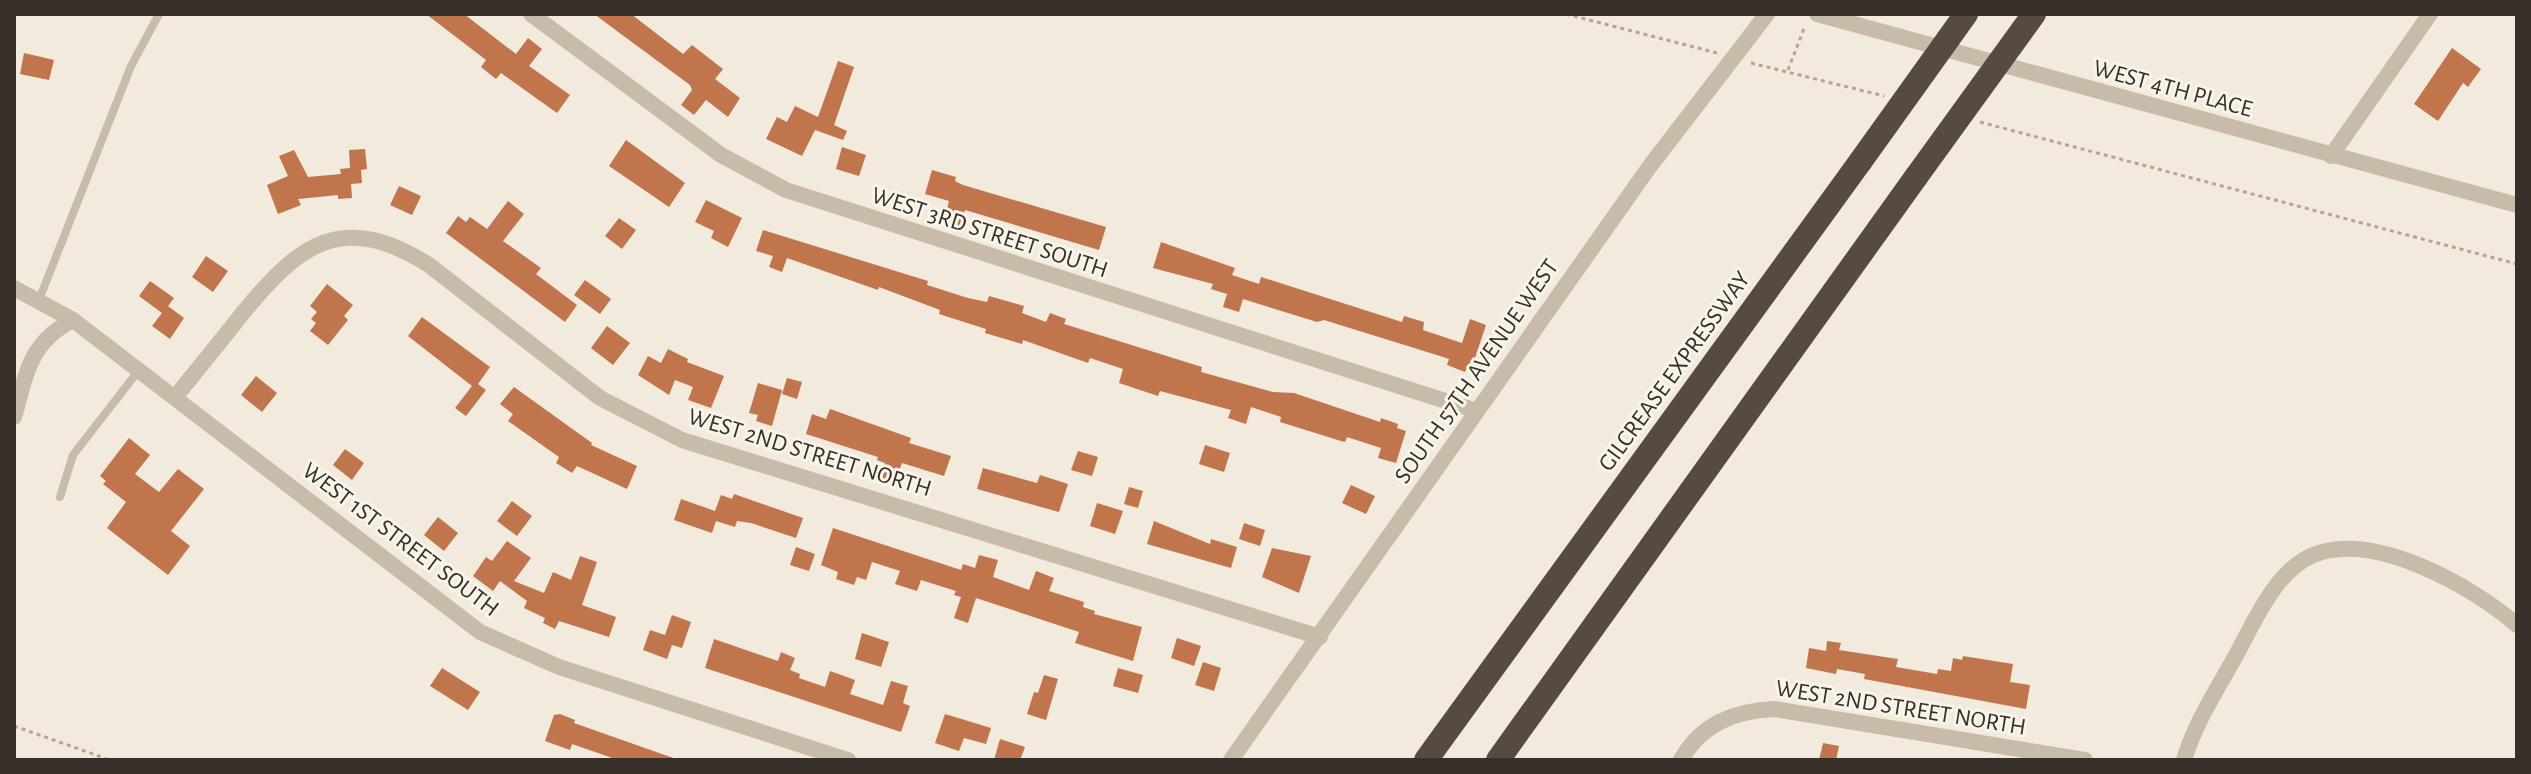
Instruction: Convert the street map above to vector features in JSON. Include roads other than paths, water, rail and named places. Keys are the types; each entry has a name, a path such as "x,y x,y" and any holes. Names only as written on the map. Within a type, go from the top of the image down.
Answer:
{"highway":[{"name":"GILCREASE EXPRESSWAY","path":"1426,760 1966,14"},
{"path":"1498,760 2034,14"}],"street":[{"name":"WEST 3RD STREET SOUTH","path":"531,14 721,155 786,190 1477,411"},
{"name":"SOUTH 57TH AVENUE WEST","path":"1231,760 1650,166 1767,14"},
{"path":"2331,156 2430,14"},
{"name":"WEST 4TH PLACE","path":"1812,17 2517,205"},
{"name":"WEST 2ND STREET NORTH","path":"176,396 264,287 296,255 328,241 372,240 409,252 600,398 682,440 858,491 1320,637"},
{"name":"WEST 1ST STREET SOUTH","path":"14,288 73,320 176,396 480,632 559,667 848,760"},
{"path":"14,417 30,361 41,343 73,320"},
{"path":"2184,760 2191,735 2265,603 2287,574 2310,556 2333,550 2356,550 2401,560 2440,574 2495,606 2517,625"},
{"name":"WEST 2ND STREET NORTH","path":"1681,760 1711,725 1747,710 1774,709 2085,760"}],"lane":[{"path":"39,300 131,66 159,14"},
{"path":"60,497 73,455 139,369"}]}
